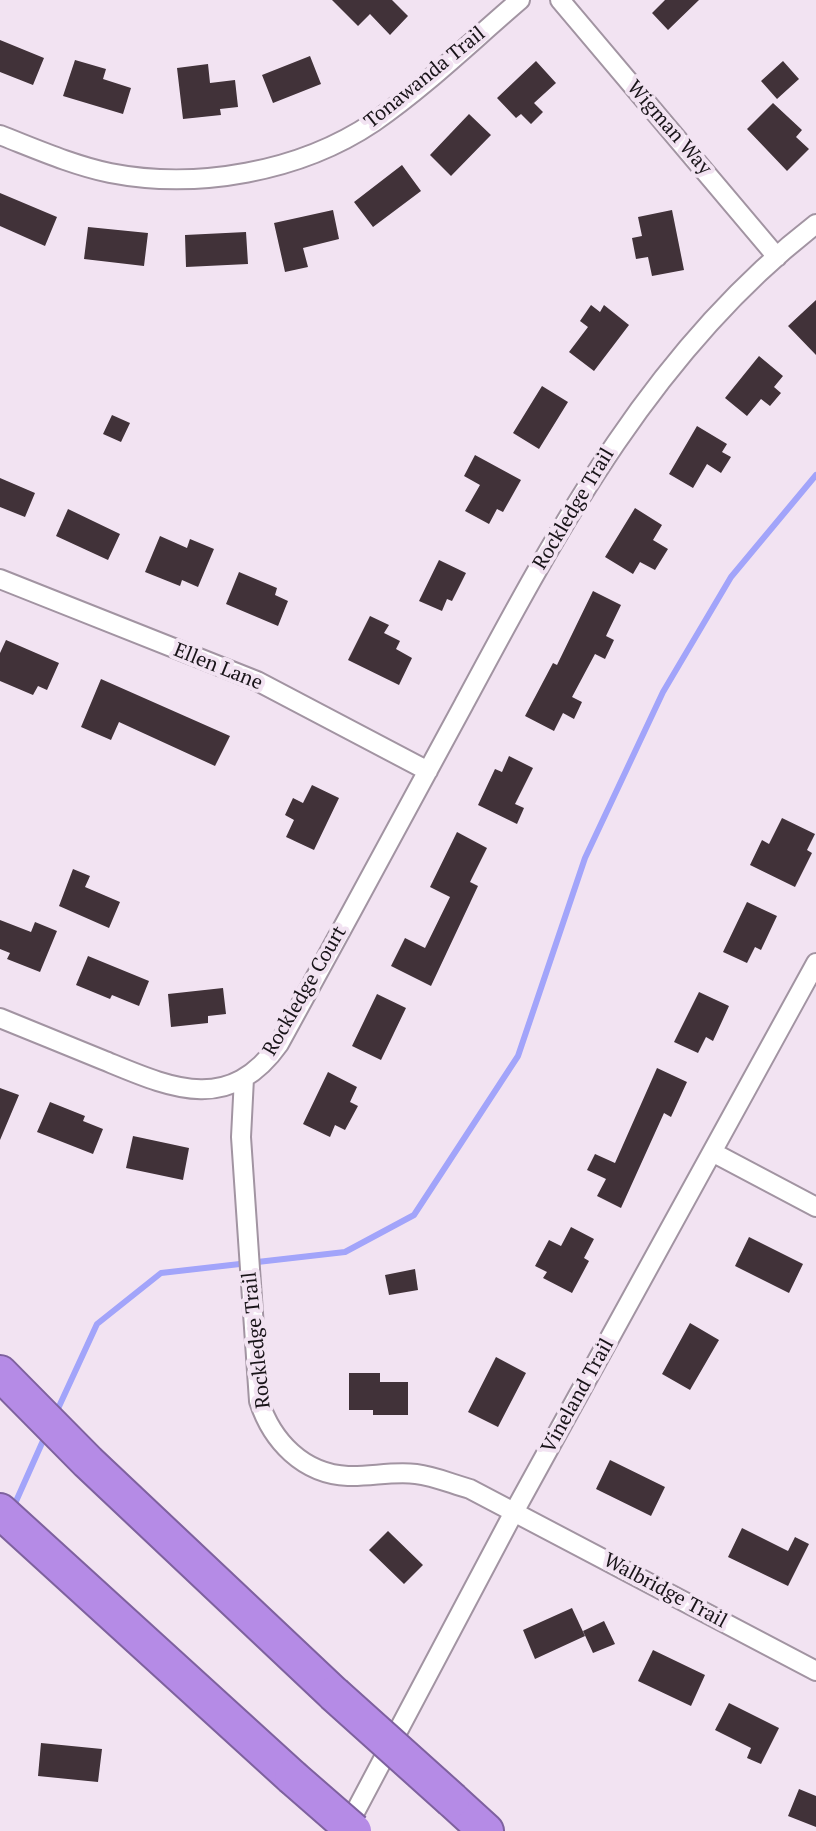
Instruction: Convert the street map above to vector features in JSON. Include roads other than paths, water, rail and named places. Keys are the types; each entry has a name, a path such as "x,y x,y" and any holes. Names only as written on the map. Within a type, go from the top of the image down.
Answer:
{"highway":[{"path":"0,1358 88,1462"},
{"path":"0,1373 88,1462 334,1694 486,1831"},
{"path":"0,1513 354,1831"}],"street":[{"name":"Tonawanda Trail","path":"0,135 68,162 111,173 198,178 248,172 320,150 372,123 520,0"},
{"name":"Wigman Way","path":"560,0 777,257"},
{"name":"Rockledge Trail","path":"391,838 551,542 608,450 671,367 777,257 816,224"},
{"name":"Ellen Lane","path":"0,579 257,681 428,771"},
{"name":"Rockledge Court","path":"0,1018 172,1088 210,1090 244,1078 279,1044 391,838"},
{"name":"Vineland Trail","path":"345,1831 514,1512 816,963"},
{"name":"Rockledge Trail","path":"244,1078 241,1137 259,1401 272,1431 294,1456 324,1472 347,1476 417,1474 470,1489 514,1512"},
{"path":"714,1153 816,1207"},
{"name":"Walbridge Trail","path":"514,1512 816,1671"}],"waterway":[{"path":"56,1413 97,1324 161,1273 345,1252 414,1215 518,1056 585,858 663,692 731,577 816,475"},
{"path":"13,1508 46,1434"}]}
